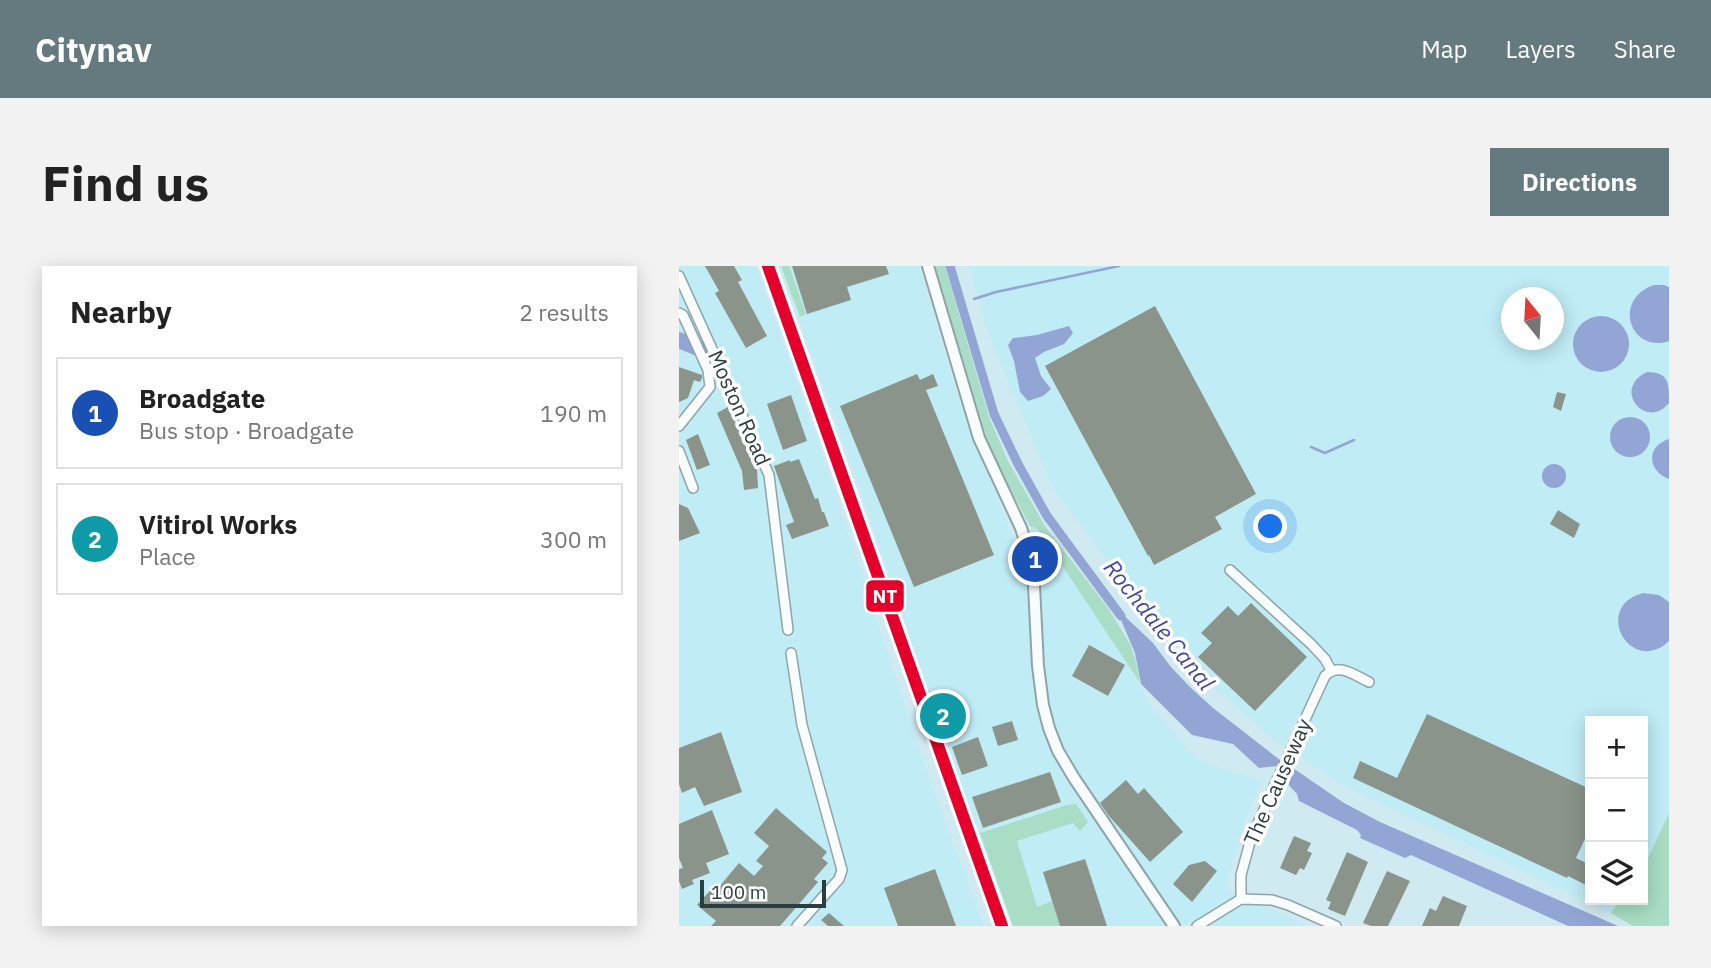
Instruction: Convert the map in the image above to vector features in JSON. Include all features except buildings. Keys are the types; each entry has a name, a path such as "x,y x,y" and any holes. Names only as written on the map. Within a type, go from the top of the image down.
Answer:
{"street":[{"path":"927,266 979,438 1021,528 1030,557 1038,667 1049,728 1073,778 1174,926"},
{"name":"Moston Road","path":"679,276 769,475 788,630"},
{"path":"679,426 710,387 708,370 681,314"},
{"path":"679,451 693,488"},
{"path":"1230,570 1311,644 1331,670 1339,668 1369,682"},
{"path":"791,653 802,725 842,870 839,879 797,926"},
{"name":"The Causeway","path":"1241,899 1241,875 1250,842 1325,676 1331,670"},
{"path":"1197,926 1241,899 1272,900 1336,926"}],"shaded area":[{"path":"679,266 756,266 823,457 928,776 984,926 679,926"},
{"path":"780,266 919,266 955,387 1017,549 1054,549 1099,616 1156,713 1199,761 1261,781 1239,836 1225,889 1309,926 1013,926 961,786 845,446"},
{"path":"969,266 1669,266 1669,813 1648,858 1648,716 1585,716 1585,901 1350,789 1276,741 1191,668 1054,490 988,333"},
{"path":"1594,905 1617,905 1611,913"}],"green space":[{"path":"781,266 789,266 806,314 800,317"},
{"path":"932,266 945,266 989,417 1008,461 1045,526 1108,608 1130,644 1140,683 1038,529 1030,526 999,467 977,422"},
{"path":"1076,804 1088,822 1080,831 1073,823 1017,841 1037,907 1052,901 1060,926 1013,926 980,833"},
{"path":"1669,813 1669,926 1633,926 1611,913 1617,905 1648,905 1648,858"}],"water":[{"path":"1654,285 1669,287 1669,341 1656,343 1645,340 1636,333 1630,313 1633,302 1641,292"},
{"path":"1595,316 1607,316 1617,320 1625,328 1629,344 1625,360 1617,368 1607,372 1595,372 1585,368 1577,360 1573,350 1573,338 1577,328 1585,320"},
{"path":"1069,326 1073,333 1064,344 1035,358 1041,376 1051,389 1043,396 1028,401 1020,392 1008,345 1013,338"},
{"path":"1647,372 1664,377 1669,390 1669,403 1660,410 1651,412 1642,410 1632,397 1632,388 1637,379"},
{"path":"1630,417 1638,418 1644,423 1649,429 1649,445 1644,451 1638,456 1630,457 1622,456 1616,451 1611,445 1610,437 1611,429 1616,423 1622,418"},
{"path":"1669,439 1669,479 1656,470 1652,459 1656,447"},
{"path":"1554,464 1562,468 1566,476 1562,484 1554,488 1546,484 1542,476 1546,468"},
{"path":"1643,593 1659,595 1669,602 1669,641 1655,650 1642,651 1630,645 1622,636 1618,624 1620,611 1628,601"},
{"path":"1116,608 1153,643 1191,688 1280,760 1277,766 1259,768 1233,744 1192,735 1141,684 1135,653"},
{"path":"1290,766 1344,803 1380,822 1618,926 1568,926 1411,855 1405,858 1360,838 1357,830 1299,801 1297,794 1284,780"}],"waterway":[{"name":"Rochdale Canal","path":"950,266 994,414 1018,464 1047,516 1121,616"},
{"path":"974,299 1119,266"},
{"path":"679,340 705,351"},
{"path":"1311,447 1325,453 1354,440"}],"transit line":[{"name":"NT","path":"768,266 1002,926"}],"place":[{"name":"Broadgate","path":"1035,559"},
{"name":"Vitirol Works","path":"943,716"}]}
